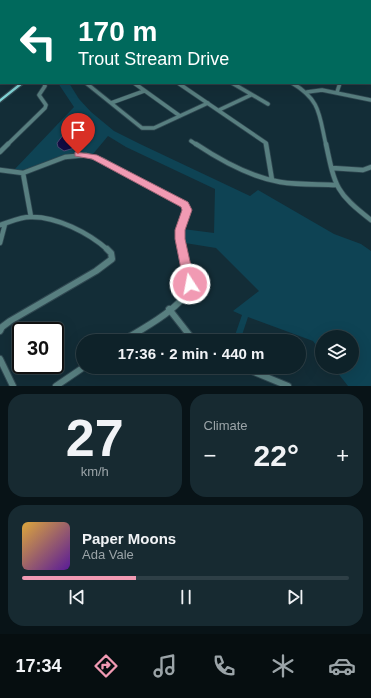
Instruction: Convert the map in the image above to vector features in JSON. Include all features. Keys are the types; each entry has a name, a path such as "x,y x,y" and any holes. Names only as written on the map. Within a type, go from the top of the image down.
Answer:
{"main road":[{"path":"0,101 21,84"}],"street":[{"path":"0,152 45,108 46,105 39,95 45,86 44,84"},
{"path":"87,84 142,128 154,128 208,103"},
{"path":"135,84 180,116"},
{"path":"180,84 268,144 272,180"},
{"path":"234,84 268,104"},
{"path":"294,84 307,92 317,108 336,185 349,203 371,220"},
{"path":"337,92 340,84"},
{"path":"307,92 322,90 371,100"},
{"path":"112,103 144,91"},
{"path":"218,110 252,95"},
{"path":"191,141 210,153 272,180 336,185"},
{"path":"0,170 23,173 65,157 86,154 102,160 184,205 187,210 180,230 180,239 190,284 188,292 168,310 132,334"},
{"path":"332,168 363,170 371,168"},
{"path":"23,173 31,217"},
{"path":"0,243 2,224 31,217 49,219 106,247 111,253 112,258 96,271 10,321 2,327 0,331"},
{"path":"168,310 188,334"},
{"path":"0,358 13,386"},
{"path":"56,386 76,372"},
{"path":"259,374 288,386"}],"shaded area":[{"path":"59,84 70,84 79,99 91,112 114,131 250,196 258,190 334,234 361,244 371,251 371,386 348,386 339,374 359,374 359,330 315,330 315,344 313,341 306,338 306,334 294,334 248,317 242,334 235,334 242,315 233,311 259,291 216,248 185,243 183,229 214,233 215,189 126,147 108,136 93,154 83,152 73,153 24,170 14,170 74,107"},
{"path":"69,127 79,133 83,143 78,147 64,151 58,147 57,143"}],"route":[{"path":"78,154 86,154 94,157 172,197 184,205 187,210 180,230 180,239 190,284"}]}
